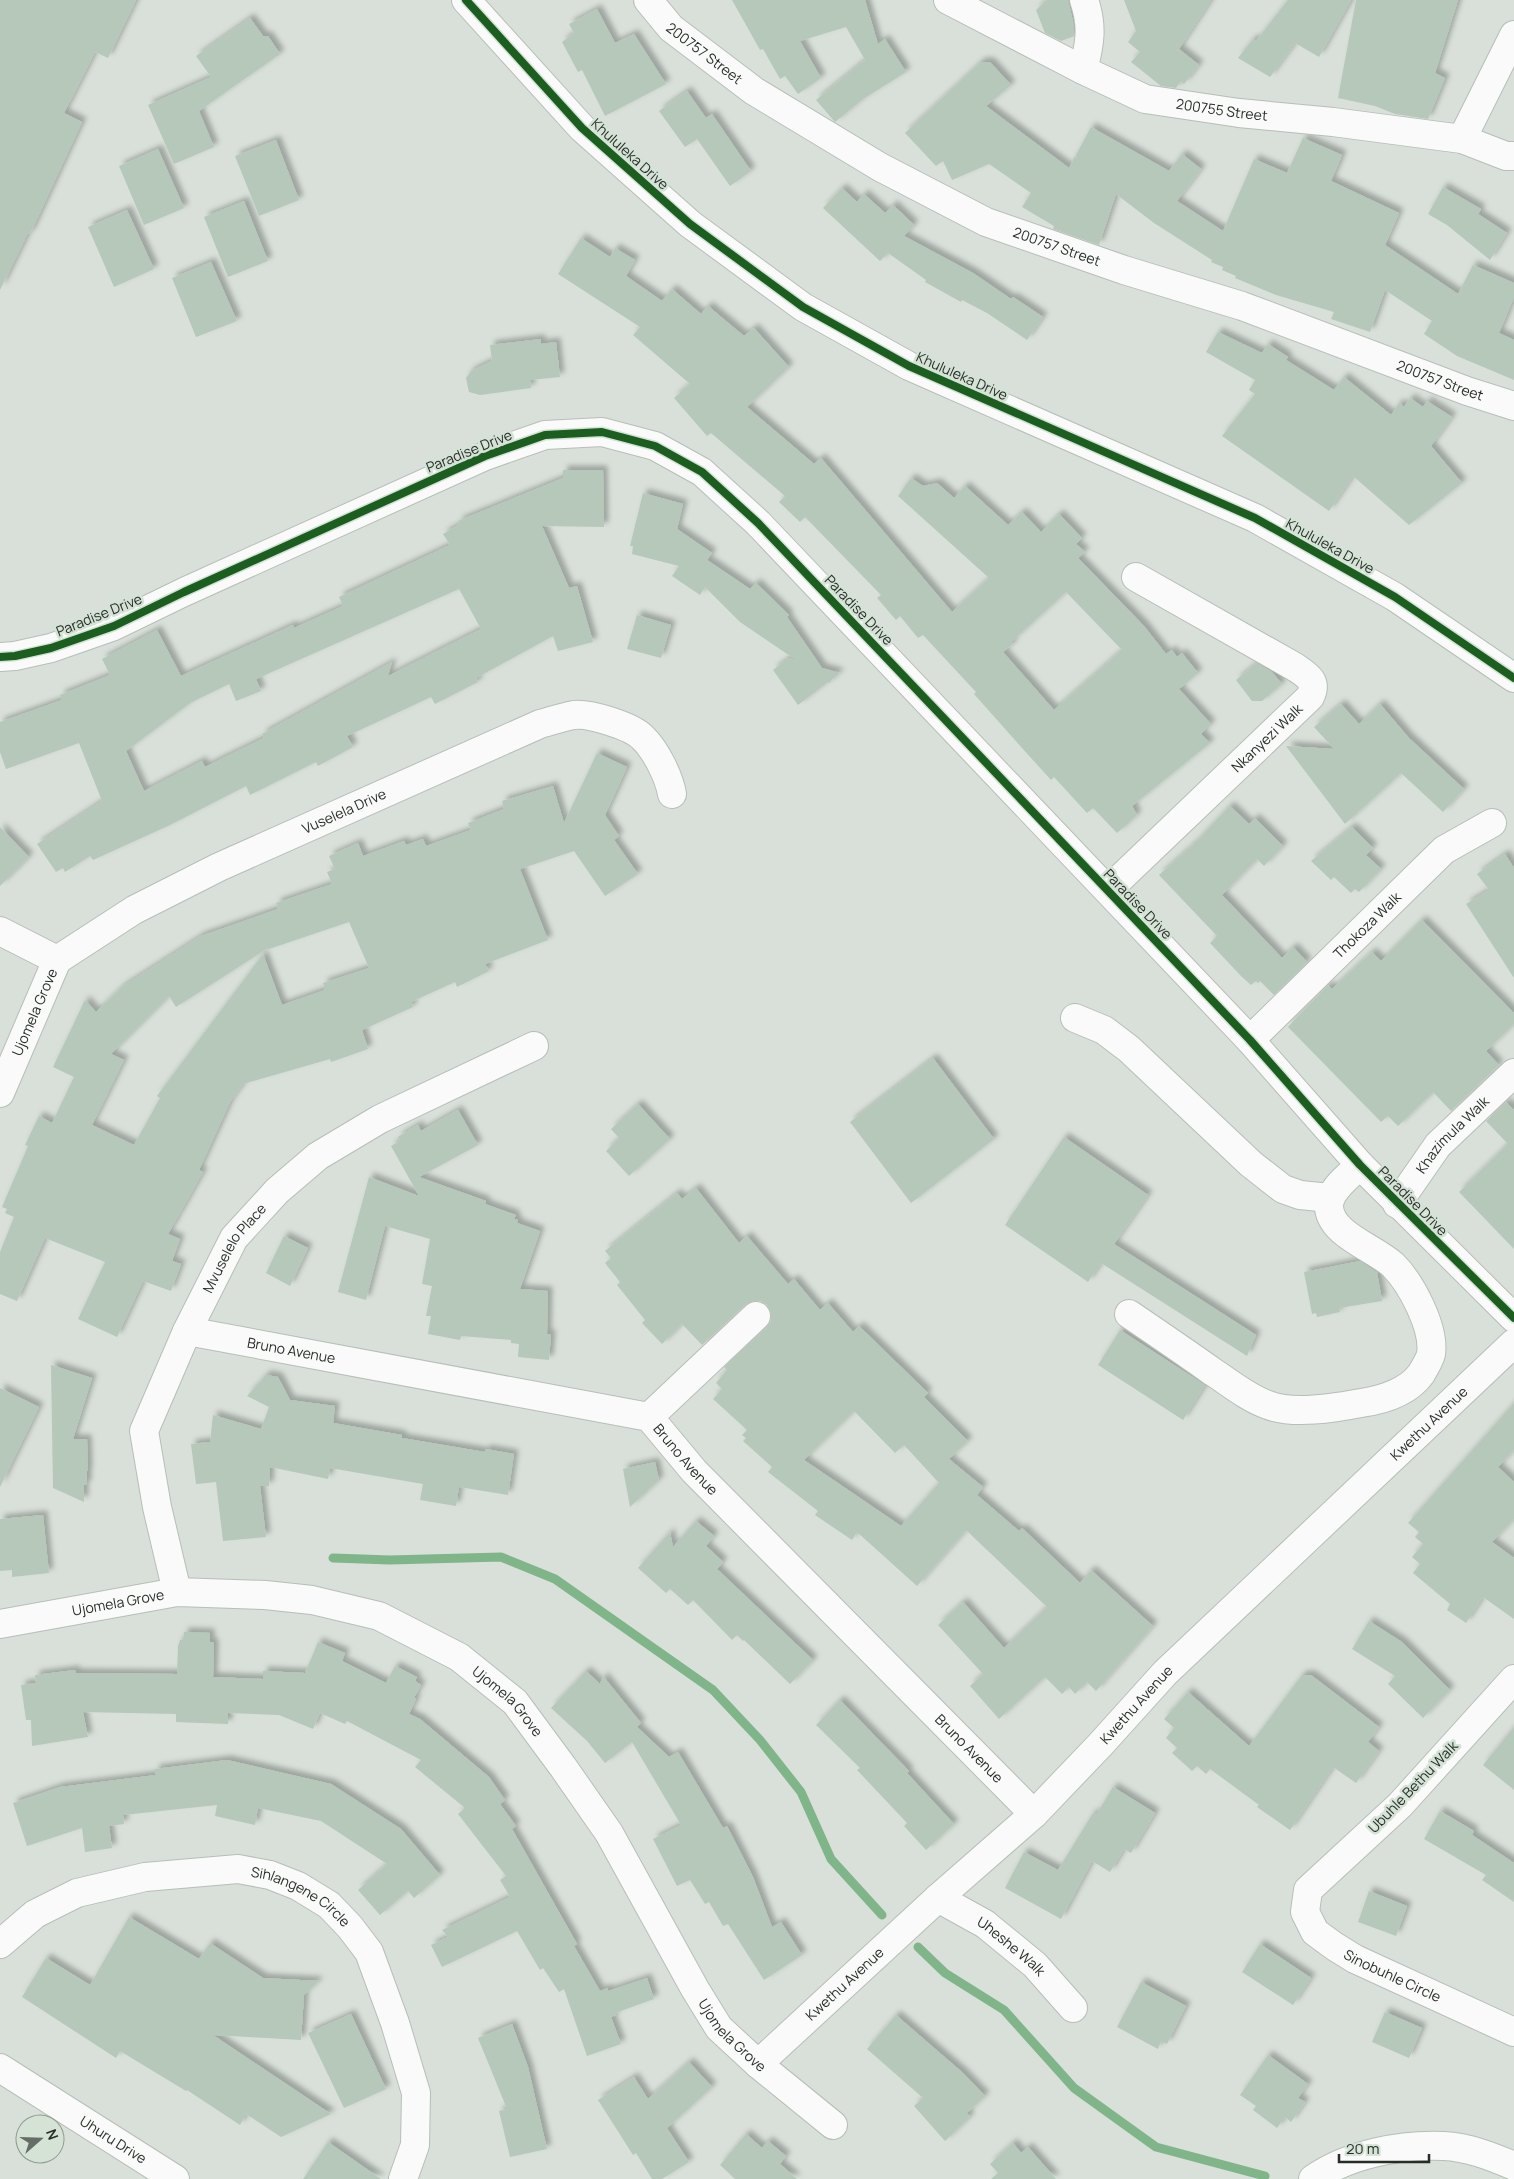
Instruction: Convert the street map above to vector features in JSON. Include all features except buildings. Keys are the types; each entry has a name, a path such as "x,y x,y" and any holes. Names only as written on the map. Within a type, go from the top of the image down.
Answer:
{"street":[{"name":"Khululeka Drive","path":"466,0 582,128 690,224 803,307 909,366 1255,518 1395,596 1514,678"},
{"name":"200757 Street","path":"648,0 671,28 754,91 880,167 986,222 1124,270 1242,306 1467,391 1514,406"},
{"name":"200755 Street","path":"948,0 1145,100 1238,113 1333,122 1462,139 1506,156 1514,156"},
{"path":"1084,0 1088,11 1090,44 1084,70"},
{"path":"1462,139 1514,35"},
{"name":"Paradise Drive","path":"0,656 15,656 51,648 114,626 184,592 485,456 545,434 602,432 656,446 702,472 758,523 1250,1040 1360,1165 1397,1204 1514,1318"},
{"name":"Nkanyezi Walk","path":"1108,890 1310,697 1314,689 1313,682 1307,675 1295,667 1136,577"},
{"name":"Vuselela Drive","path":"57,960 134,910 219,867 540,724 575,715 608,720 642,737 663,766 670,782 672,794"},
{"name":"Thokoza Walk","path":"1250,1040 1444,850 1492,823"},
{"path":"0,931 57,960"},
{"name":"Ujomela Grove","path":"0,1093 57,960"},
{"path":"1075,1018 1104,1030 1129,1049 1251,1164 1283,1189 1300,1195 1330,1198"},
{"name":"Mvuselelo Place","path":"177,1592 157,1507 144,1431 187,1331 234,1238 277,1191 318,1156 380,1119 534,1046"},
{"name":"Khazimula Walk","path":"1397,1204 1438,1145 1514,1073"},
{"path":"1129,1314 1243,1392 1269,1406 1297,1410 1337,1408 1375,1401 1400,1391 1420,1375 1431,1355 1430,1336 1422,1313 1409,1286 1393,1265 1339,1229 1331,1217 1330,1198 1360,1165"},
{"path":"649,1417 756,1316"},
{"name":"Bruno Avenue","path":"187,1331 649,1417 694,1471 1034,1814"},
{"name":"Kwethu Avenue","path":"758,2064 938,1898 1034,1814 1100,1745 1165,1672 1514,1343"},
{"name":"Ujomela Grove","path":"0,1624 177,1592 265,1595 312,1600 379,1616 459,1657 515,1702 564,1767 609,1833 690,1980 719,2028 758,2064 833,2125"},
{"name":"Ubuhle Bethu Walk","path":"1308,1890 1400,1805 1510,1691"},
{"name":"Sihlangene Circle","path":"0,1944 36,1914 77,1893 146,1877 238,1870 270,1875 298,1886 329,1906 350,1927 369,1952 395,2023 416,2094 415,2145 403,2179"},
{"name":"Sinobuhle Circle","path":"1308,1890 1305,1912 1315,1932 1334,1946 1355,1959 1514,2032"},
{"name":"Uheshe Walk","path":"938,1898 992,1930 1035,1965 1073,2008"},
{"name":"Uhuru Drive","path":"0,2068 175,2179"},
{"path":"1313,2179 1346,2161 1374,2153 1407,2148 1445,2146 1476,2153 1514,2166"}],"waterway":[{"path":"333,1558 390,1560 501,1557 555,1579 713,1690 760,1740 801,1792 831,1859 882,1915"},
{"path":"918,1947 945,1973 1004,2010 1074,2088 1156,2147 1265,2176"}],"cycle path":[{"path":"466,0 582,128 690,224 803,307 909,366 1255,518 1395,597 1514,678"},
{"path":"0,657 15,656 51,648 114,626 184,592 485,456 545,435 602,432 655,446 702,472 758,523 1250,1040 1360,1165 1514,1318"}]}
